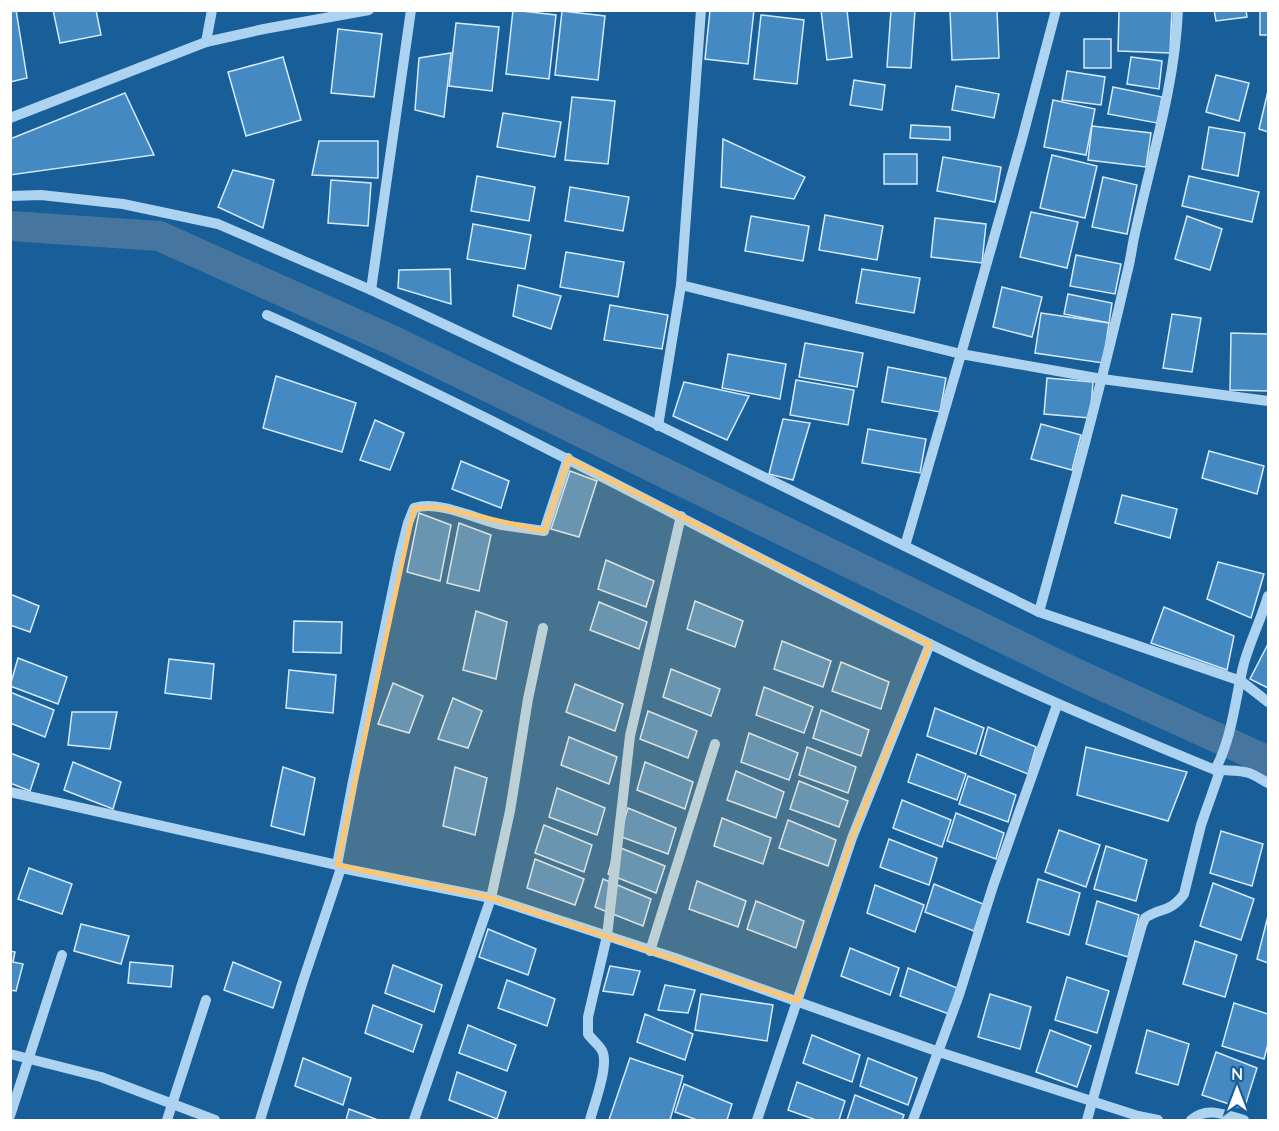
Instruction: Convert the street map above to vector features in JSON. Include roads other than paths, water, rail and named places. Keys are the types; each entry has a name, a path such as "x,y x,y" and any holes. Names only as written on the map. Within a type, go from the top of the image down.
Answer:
{"street":[{"path":"206,42 212,10"},
{"path":"10,118 206,42 369,10"},
{"path":"371,290 411,10"},
{"path":"658,426 681,285 701,10"},
{"path":"905,546 1019,150 1056,10"},
{"path":"1039,612 1102,380 1165,104 1174,57 1178,10"},
{"path":"10,196 41,195 123,204 218,224 371,290 658,426 1039,612 1241,681 1269,702"},
{"path":"681,285 961,354 1102,380 1269,401"},
{"path":"267,315 353,352 568,458 624,489 930,644 1057,705 1217,770 1249,773 1269,783"},
{"path":"260,1120 339,867 353,781 400,555 414,508 439,507 502,525 544,531 568,458"},
{"path":"590,1120 603,1072 604,1057 600,1047 588,1034 588,1017 607,936 630,736 681,516"},
{"path":"1087,1120 1145,918 1169,909 1178,903 1184,894 1201,825 1239,696 1246,657 1269,596"},
{"path":"414,1120 491,898 510,811 528,699 543,628"},
{"path":"757,1120 852,838 930,644"},
{"path":"913,1120 939,1052 993,886 1057,705"},
{"path":"650,951 715,744"},
{"path":"10,792 339,867 491,898 798,1001 939,1052 1158,1120"},
{"path":"10,1116 63,955"},
{"path":"167,1120 206,1000"},
{"path":"10,1054 101,1077 215,1120"},
{"path":"1191,1120 1206,1112 1244,1120"}],"waterway":[{"path":"10,226 159,236 396,342 1077,674 1268,761"}]}
